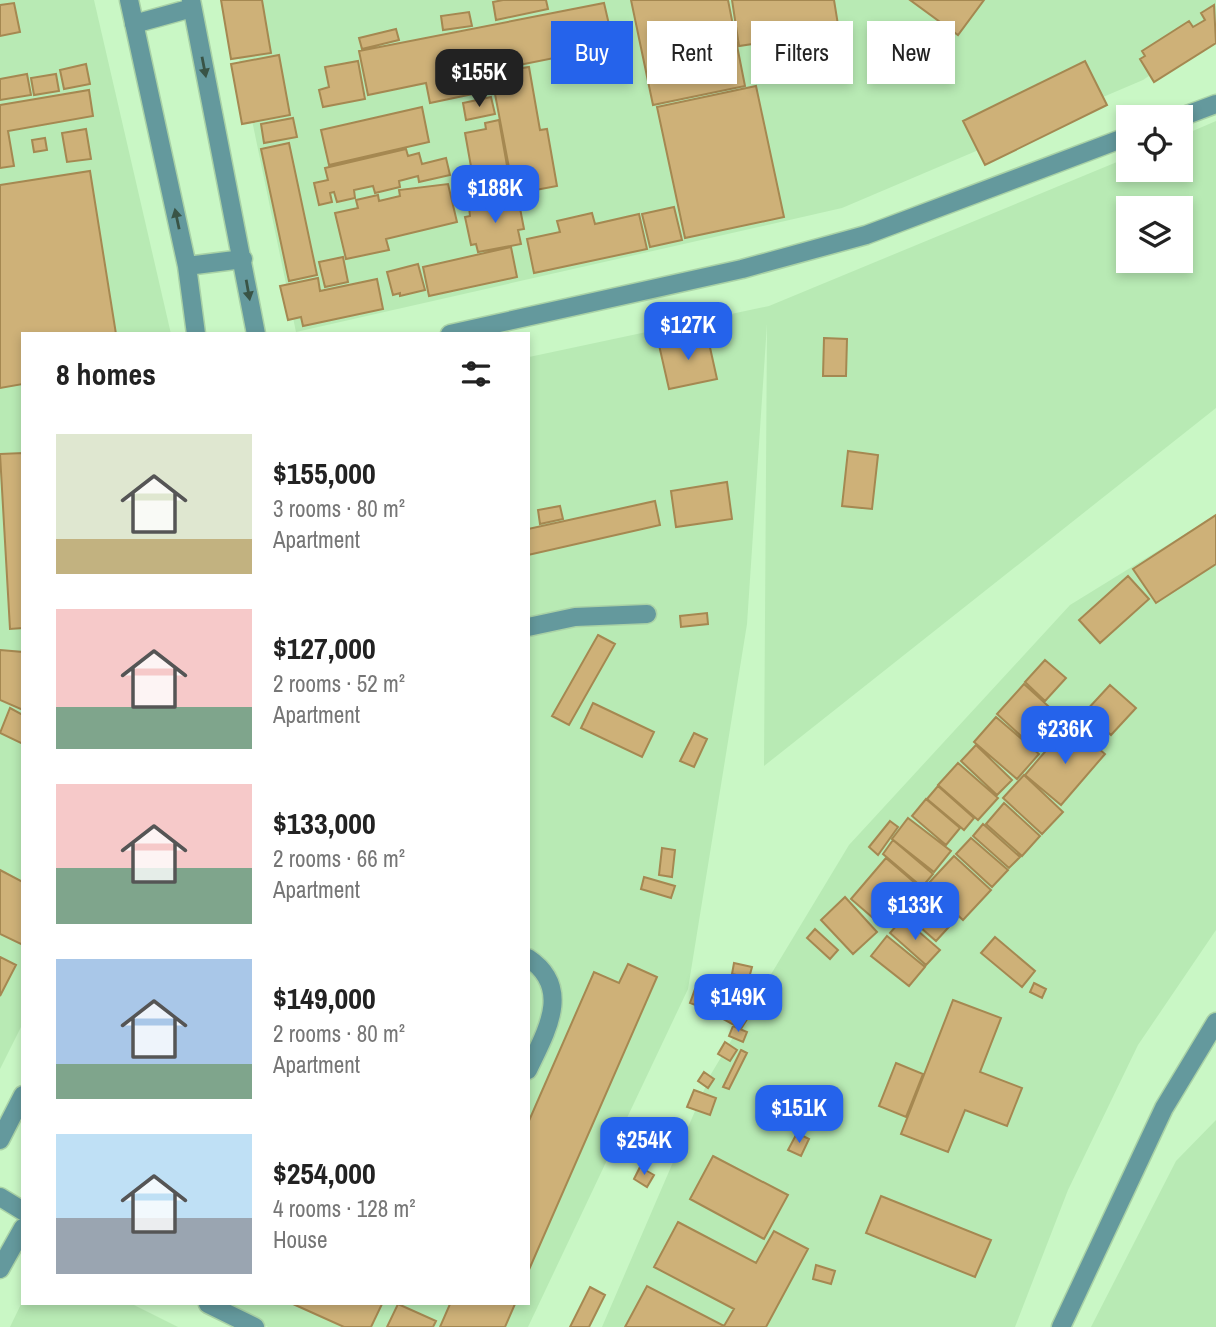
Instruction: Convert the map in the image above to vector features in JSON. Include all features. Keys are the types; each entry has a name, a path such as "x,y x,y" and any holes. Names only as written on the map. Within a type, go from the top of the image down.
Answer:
{"street":[{"path":"129,0 187,266 197,332"},
{"path":"134,24 191,4 256,332"},
{"path":"1193,113 1216,104"},
{"path":"459,332 742,268 866,235 1116,141"},
{"path":"187,266 243,259"},
{"path":"530,627 575,617 647,614"},
{"path":"530,959 541,967 554,992 551,1020 530,1066"},
{"path":"1061,1327 1164,1108 1216,1022"},
{"path":"0,1140 21,1099"},
{"path":"0,1197 21,1210"},
{"path":"0,1269 21,1232"},
{"path":"210,1305 255,1327"}],"shaded area":[{"path":"0,0 94,0 171,332 21,332 21,1027 0,1069"},
{"path":"227,0 1216,0 1216,30 1143,80 842,208 296,332"},
{"path":"1216,121 1216,408 764,766 767,324 747,624 688,989 528,1327 268,1327 223,1305 530,1305 530,357 769,306 1116,162 1116,182 1193,182 1193,131"},
{"path":"1216,515 1216,930 1138,1045 1068,1190 1015,1327 602,1327 711,1074 849,845 1070,605"},
{"path":"1216,1120 1216,1327 1091,1327 1176,1161"},
{"path":"21,1304 134,1305 178,1327 10,1327"}],"building":[{"path":"221,0 262,0 271,53 231,59"},
{"path":"546,0 548,9 496,20 493,2"},
{"path":"631,0 728,0 732,21 647,21 647,76"},
{"path":"732,0 834,0 837,21 751,21 751,44 739,46"},
{"path":"910,0 984,0 958,35 955,33 955,21 939,21"},
{"path":"14,3 20,32 0,36 0,5"},
{"path":"604,3 608,21 551,21 551,59 489,71 492,90 430,103 426,83 368,95 359,51"},
{"path":"1214,5 1216,43 1154,82 1140,59 1145,56 1142,51 1189,21 1193,27 1205,20 1201,13"},
{"path":"469,12 472,26 443,30 441,16"},
{"path":"396,29 399,40 362,49 359,38"},
{"path":"737,46 745,86 653,105 649,84 737,84"},
{"path":"279,55 290,115 242,124 231,64"},
{"path":"358,61 365,99 323,107 319,90 329,87 325,67"},
{"path":"1085,61 1107,105 985,165 963,121"},
{"path":"86,64 90,84 64,89 60,70"},
{"path":"529,67 540,130 547,129 557,186 514,194 491,73"},
{"path":"27,74 31,95 0,100 0,79"},
{"path":"56,74 59,91 34,95 31,78"},
{"path":"756,86 784,217 685,238 657,107"},
{"path":"89,90 93,116 8,131 14,166 0,168 0,105"},
{"path":"491,97 495,114 466,120 463,103"},
{"path":"422,107 429,142 329,165 321,130"},
{"path":"293,118 297,137 264,143 261,124"},
{"path":"499,120 512,194 477,200 465,133 486,129 485,123"},
{"path":"86,129 91,159 67,162 62,133"},
{"path":"45,138 47,150 34,152 32,140"},
{"path":"289,143 317,275 289,281 261,149"},
{"path":"406,149 408,156 419,153 422,164 446,158 450,175 419,182 418,176 399,181 400,187 375,193 373,186 354,190 355,198 337,202 334,192 330,193 332,202 319,205 314,183 328,180 325,168"},
{"path":"90,171 116,332 21,332 21,384 0,388 0,185"},
{"path":"448,184 457,222 386,239 389,250 346,259 335,213 358,208 356,200 378,195 379,201 400,196 399,190"},
{"path":"512,198 514,204 519,203 524,229 518,230 521,244 478,252 476,244 471,245 465,217 470,216 469,207"},
{"path":"674,207 682,240 650,247 642,214"},
{"path":"592,213 595,224 639,214 647,249 534,273 527,239 560,232 557,221"},
{"path":"511,247 517,277 429,296 423,267"},
{"path":"343,257 348,282 325,287 319,262"},
{"path":"418,264 425,290 393,295 387,272"},
{"path":"318,278 320,291 377,279 383,309 303,326 301,317 288,320 280,286"},
{"path":"707,334 717,379 669,389 659,345"},
{"path":"824,338 847,339 846,376 823,376"},
{"path":"848,451 878,455 872,509 842,506"},
{"path":"21,453 21,628 10,629 0,454"},
{"path":"727,482 732,519 676,527 671,491"},
{"path":"655,501 660,525 530,555 530,529"},
{"path":"560,506 563,519 540,524 538,510"},
{"path":"1216,515 1216,564 1156,603 1133,569"},
{"path":"1128,576 1149,599 1100,643 1079,620"},
{"path":"707,613 708,624 681,627 680,616"},
{"path":"598,635 615,644 569,725 552,716"},
{"path":"0,650 21,652 21,709 0,700"},
{"path":"1045,660 1066,678 1045,701 1025,682"},
{"path":"1024,684 1058,715 1031,745 997,714"},
{"path":"1110,685 1136,708 1111,735 1085,712"},
{"path":"593,703 654,732 642,757 581,728"},
{"path":"10,708 21,714 21,743 0,733"},
{"path":"996,717 1039,754 1017,779 974,742"},
{"path":"1077,730 1105,754 1061,805 1025,775 1056,739 1063,745"},
{"path":"694,733 707,739 694,767 680,761"},
{"path":"976,745 1012,780 997,795 961,761"},
{"path":"958,763 998,798 978,820 938,785"},
{"path":"1024,775 1063,812 1042,834 1003,798"},
{"path":"938,786 974,818 964,830 927,799"},
{"path":"926,799 960,828 946,845 912,816"},
{"path":"1004,803 1040,836 1022,856 986,824"},
{"path":"908,818 951,851 934,872 892,839"},
{"path":"890,821 898,827 878,855 869,847"},
{"path":"983,824 1020,857 1009,868 973,836"},
{"path":"971,838 1008,870 992,887 956,854"},
{"path":"893,840 933,874 922,887 883,854"},
{"path":"662,848 675,850 672,877 659,875"},
{"path":"954,856 991,890 963,920 926,886"},
{"path":"886,858 915,883 880,924 851,899"},
{"path":"0,870 21,881 21,944 0,934"},
{"path":"644,877 675,886 671,898 641,889"},
{"path":"925,891 957,918 936,941 905,914"},
{"path":"845,897 877,932 853,954 821,920"},
{"path":"903,918 940,950 926,965 890,933"},
{"path":"815,929 838,950 830,959 807,938"},
{"path":"887,936 925,967 909,986 871,956"},
{"path":"995,937 1035,971 1022,987 981,953"},
{"path":"0,957 16,965 0,996"},
{"path":"734,963 752,967 749,978 732,974"},
{"path":"628,964 657,977 530,1267 530,1118 594,972 619,983"},
{"path":"759,981 772,994 753,1015 739,1002"},
{"path":"1034,983 1046,989 1042,998 1030,992"},
{"path":"695,989 711,995 706,1009 690,1003"},
{"path":"953,1000 1001,1018 980,1072 1022,1088 1007,1126 965,1110 948,1152 901,1134"},
{"path":"724,1001 749,1016 741,1029 716,1015"},
{"path":"733,1026 747,1032 743,1042 729,1036"},
{"path":"725,1042 737,1050 730,1061 718,1054"},
{"path":"741,1050 747,1053 729,1089 723,1087"},
{"path":"896,1063 923,1074 906,1117 879,1106"},
{"path":"704,1072 714,1079 708,1088 698,1081"},
{"path":"694,1090 716,1098 710,1115 687,1107"},
{"path":"797,1133 809,1139 801,1156 788,1150"},
{"path":"658,1138 666,1143 659,1155 651,1151"},
{"path":"713,1156 788,1195 764,1239 690,1199"},
{"path":"640,1167 654,1175 647,1187 634,1179"},
{"path":"881,1196 991,1240 975,1277 866,1233"},
{"path":"678,1222 756,1263 774,1231 808,1249 766,1327 625,1327 647,1286 724,1326 734,1309 654,1267"},
{"path":"816,1265 835,1271 831,1284 813,1279"},
{"path":"590,1287 605,1295 589,1327 570,1327"},
{"path":"295,1305 382,1305 371,1327 344,1327"},
{"path":"398,1305 436,1321 433,1327 387,1327"},
{"path":"450,1305 515,1305 505,1327 440,1327"}]}
